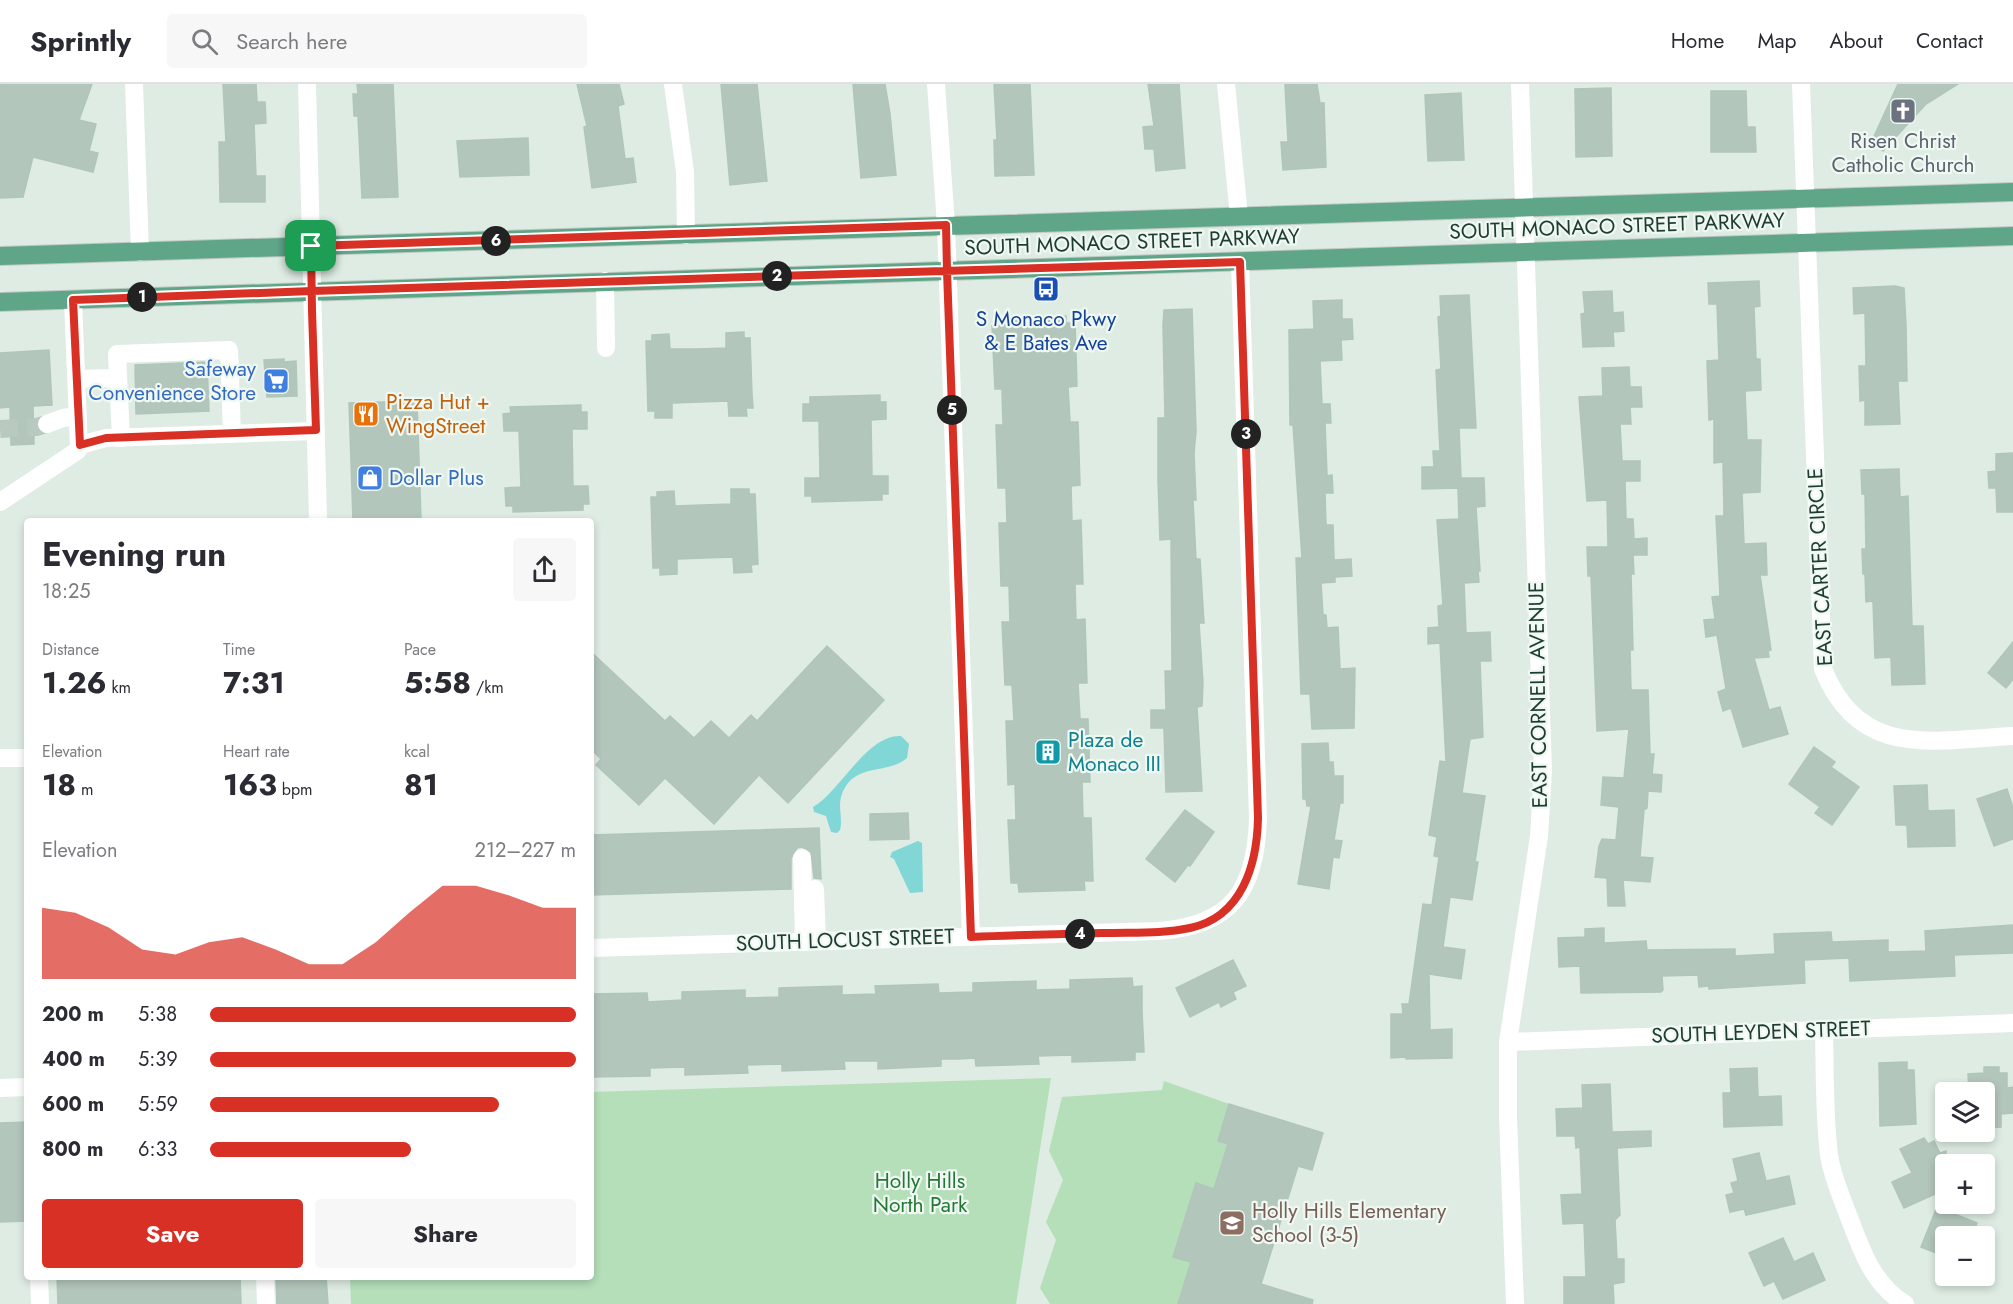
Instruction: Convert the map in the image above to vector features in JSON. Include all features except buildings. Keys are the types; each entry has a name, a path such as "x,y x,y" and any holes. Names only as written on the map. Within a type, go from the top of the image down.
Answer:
{"main road":[{"name":"SOUTH MONACO STREET PARKWAY","path":"0,256 2013,192"},
{"name":"SOUTH MONACO STREET PARKWAY","path":"0,302 2013,236"}],"street":[{"path":"134,84 140,252"},
{"path":"307,84 318,518"},
{"path":"673,84 685,172 686,235"},
{"path":"936,84 946,225 971,937"},
{"path":"1226,84 1239,216"},
{"name":"EAST CORNELL AVENUE","path":"1515,1304 1508,1117 1508,1041 1539,836 1543,771 1520,84"},
{"name":"EAST CARTER CIRCLE","path":"1801,84 1820,654 1823,669 1831,690 1849,713 1871,729 1895,737 1923,740 2013,736"},
{"name":"SOUTH LOCUST STREET","path":"594,948 1178,930 1208,922 1233,901 1246,885 1253,866 1258,818 1240,262"},
{"path":"605,281 606,348"},
{"path":"0,502 77,452 80,445 73,300"},
{"path":"121,438 117,354 229,350 232,434"},
{"path":"76,379 118,378"},
{"path":"47,424 63,418 78,416"},
{"path":"80,445 98,439 316,430"},
{"path":"0,758 24,758"},
{"path":"808,864 810,941"},
{"name":"SOUTH LEYDEN STREET","path":"1508,1041 2013,1023"},
{"path":"1824,1030 1829,1157 1836,1184 1864,1257 1886,1289 1905,1304"},
{"path":"0,1088 24,1087"},
{"path":"39,1280 40,1304"},
{"path":"265,1280 266,1304"}],"green space":[{"name":"Holly Hills North Park","path":"1051,1078 1016,1304 351,1304 350,1280 594,1280 594,1092"},
{"path":"1164,1081 1229,1104 1218,1141 1228,1144 1214,1189 1174,1257 1191,1262 1178,1304 1050,1304 1040,1288 1056,1240 1046,1222 1063,1180 1049,1151 1062,1097 1162,1090"}],"water":[{"path":"901,736 909,744 907,758 889,767 853,778 841,797 840,830 837,833 831,832 826,816 814,812 813,807 823,800 877,744 889,738"},
{"path":"918,841 922,843 923,892 910,893 894,859 890,857 892,852"}],"tunnel":[{"path":"0,429 36,427 47,424"}],"place":[{"name":"Risen Christ Catholic Church","path":"1903,111"},
{"name":"S Monaco Pkwy & E Bates Ave","path":"1046,289"},
{"name":"Safeway Convenience Store","path":"276,381"},
{"name":"Pizza Hut + WingStreet","path":"366,414"},
{"name":"Dollar Plus","path":"370,478"},
{"name":"Plaza de Monaco III","path":"1048,752"},
{"name":"Holly Hills Elementary School (3-5)","path":"1232,1223"}],"route":[{"path":"311,246 312,291 312,311 316,430 106,438 80,445 73,300 312,291 672,279 947,271 1240,262 1258,818 1253,866 1246,885 1220,914 1208,922 1191,928 1158,932 971,937 947,271 946,225 311,246"}]}
